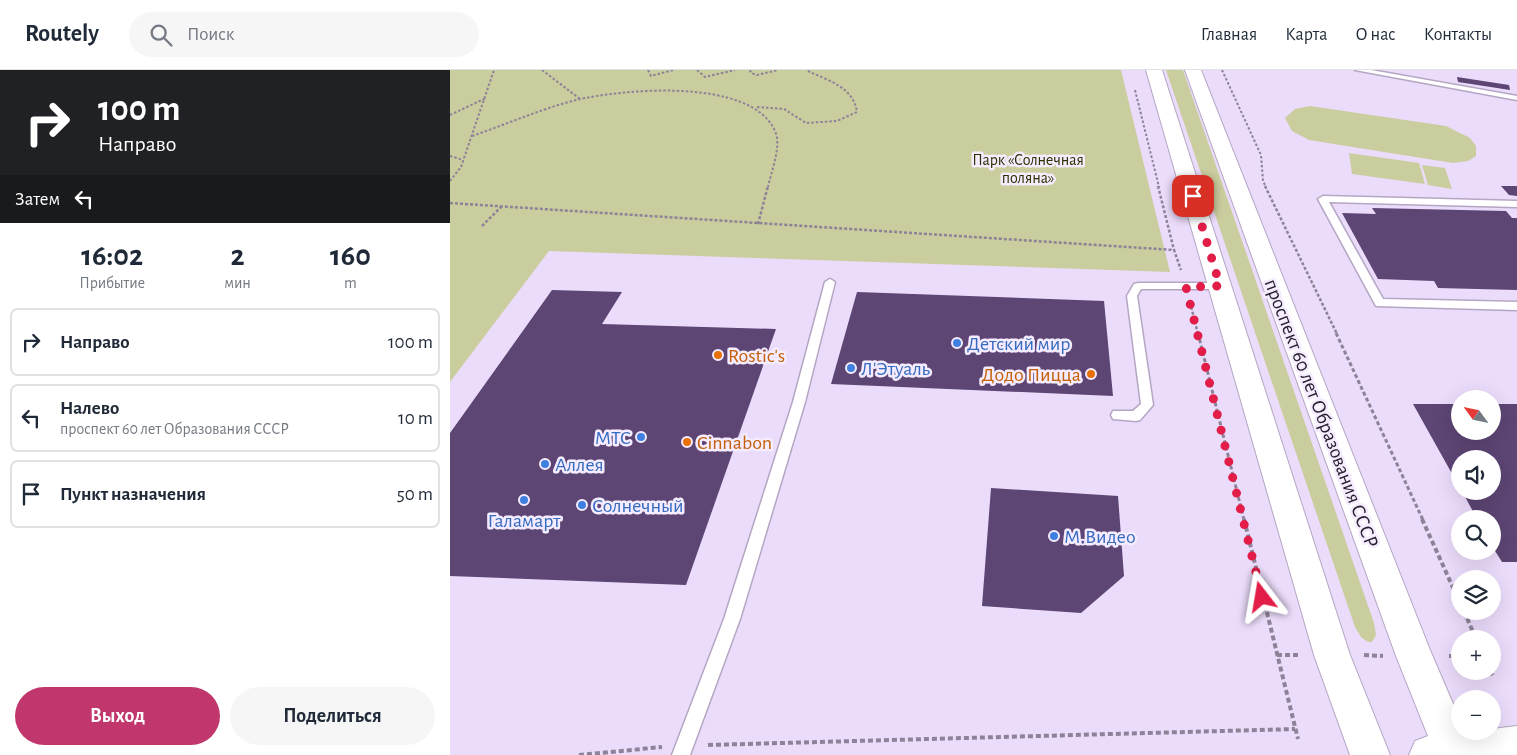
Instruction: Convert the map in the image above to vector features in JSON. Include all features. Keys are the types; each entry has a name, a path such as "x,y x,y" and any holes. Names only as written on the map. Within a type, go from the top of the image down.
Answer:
{"main road":[{"path":"1154,70 1332,655 1370,755"},
{"name":"проспект 60 лет Образования СССР","path":"1193,70 1411,647 1446,754"},
{"path":"1446,754 1517,746"}],"lane":[{"path":"1359,70 1517,98"},
{"path":"1517,204 1323,198 1380,303 1517,306"},
{"path":"683,750 732,619 799,402 830,282"},
{"path":"1117,415 1136,416 1147,405 1132,296 1138,286 1220,286"}],"path":[{"path":"450,181 464,160 494,70"},
{"path":"542,70 581,99"},
{"path":"648,70 651,76 673,70"},
{"path":"697,70 705,77 735,70"},
{"path":"750,70 751,73 757,75 778,70"},
{"path":"755,107 784,109 806,123 837,121 850,117 856,112 856,100 848,91 806,70"},
{"path":"1222,70 1261,155 1263,182 1382,429 1451,583"},
{"path":"1135,89 1298,738"},
{"path":"472,136 581,99 615,93 683,92 713,94 733,98 755,107 769,118 777,134 758,224"},
{"path":"450,115 486,98"},
{"path":"450,156 464,160"},
{"path":"450,203 1174,250"},
{"path":"482,226 501,207"},
{"path":"1277,655 1307,655"},
{"path":"1364,656 1389,656"},
{"path":"579,755 1295,730"}],"green space":[{"name":"Парк «Солнечная поляна»","path":"450,70 1121,70 1170,272 549,251 450,382"},
{"path":"1166,70 1183,70 1374,623 1376,635 1372,642 1368,642 1361,637 1355,627"},
{"path":"1310,106 1446,126 1470,138 1476,146 1476,156 1468,161 1453,163 1309,140 1292,131 1285,118 1295,109"},
{"path":"1349,153 1419,163 1425,184 1352,174"},
{"path":"1422,165 1445,168 1452,189 1428,185"}],"building":[{"path":"1457,77 1509,85 1510,90 1458,82"},
{"path":"1501,186 1517,186 1517,196 1509,195"},
{"path":"1372,208 1506,211 1512,218 1517,218 1517,290 1438,288 1434,281 1378,279 1342,213 1376,214"},
{"name":"Солнечный","path":"552,290 622,292 602,324 776,329 686,585 450,576 450,433"},
{"path":"857,292 1104,301 1113,396 831,384"},
{"path":"1413,404 1451,404 1451,440 1501,440 1501,404 1517,404 1517,562 1502,562 1501,560 1501,510 1472,510 1467,500 1501,500 1501,450 1451,450 1451,472"},
{"name":"М.Видео","path":"991,488 1118,496 1124,576 1081,613 982,606"}],"place":[{"name":"Детский мир","path":"957,343"},
{"name":"Rostic's","path":"718,355"},
{"name":"Л'Этуаль","path":"851,368"},
{"name":"Додо Пицца","path":"1091,374"},
{"name":"МТС","path":"641,437"},
{"name":"Cinnabon","path":"687,442"},
{"name":"Аллея","path":"545,464"},
{"name":"Галамарт","path":"524,500"},
{"name":"Солнечный","path":"582,505"},
{"name":"М.Видео","path":"1054,536"}],"route":[{"path":"1193,196 1220,286 1186,287 1262,597"}]}
